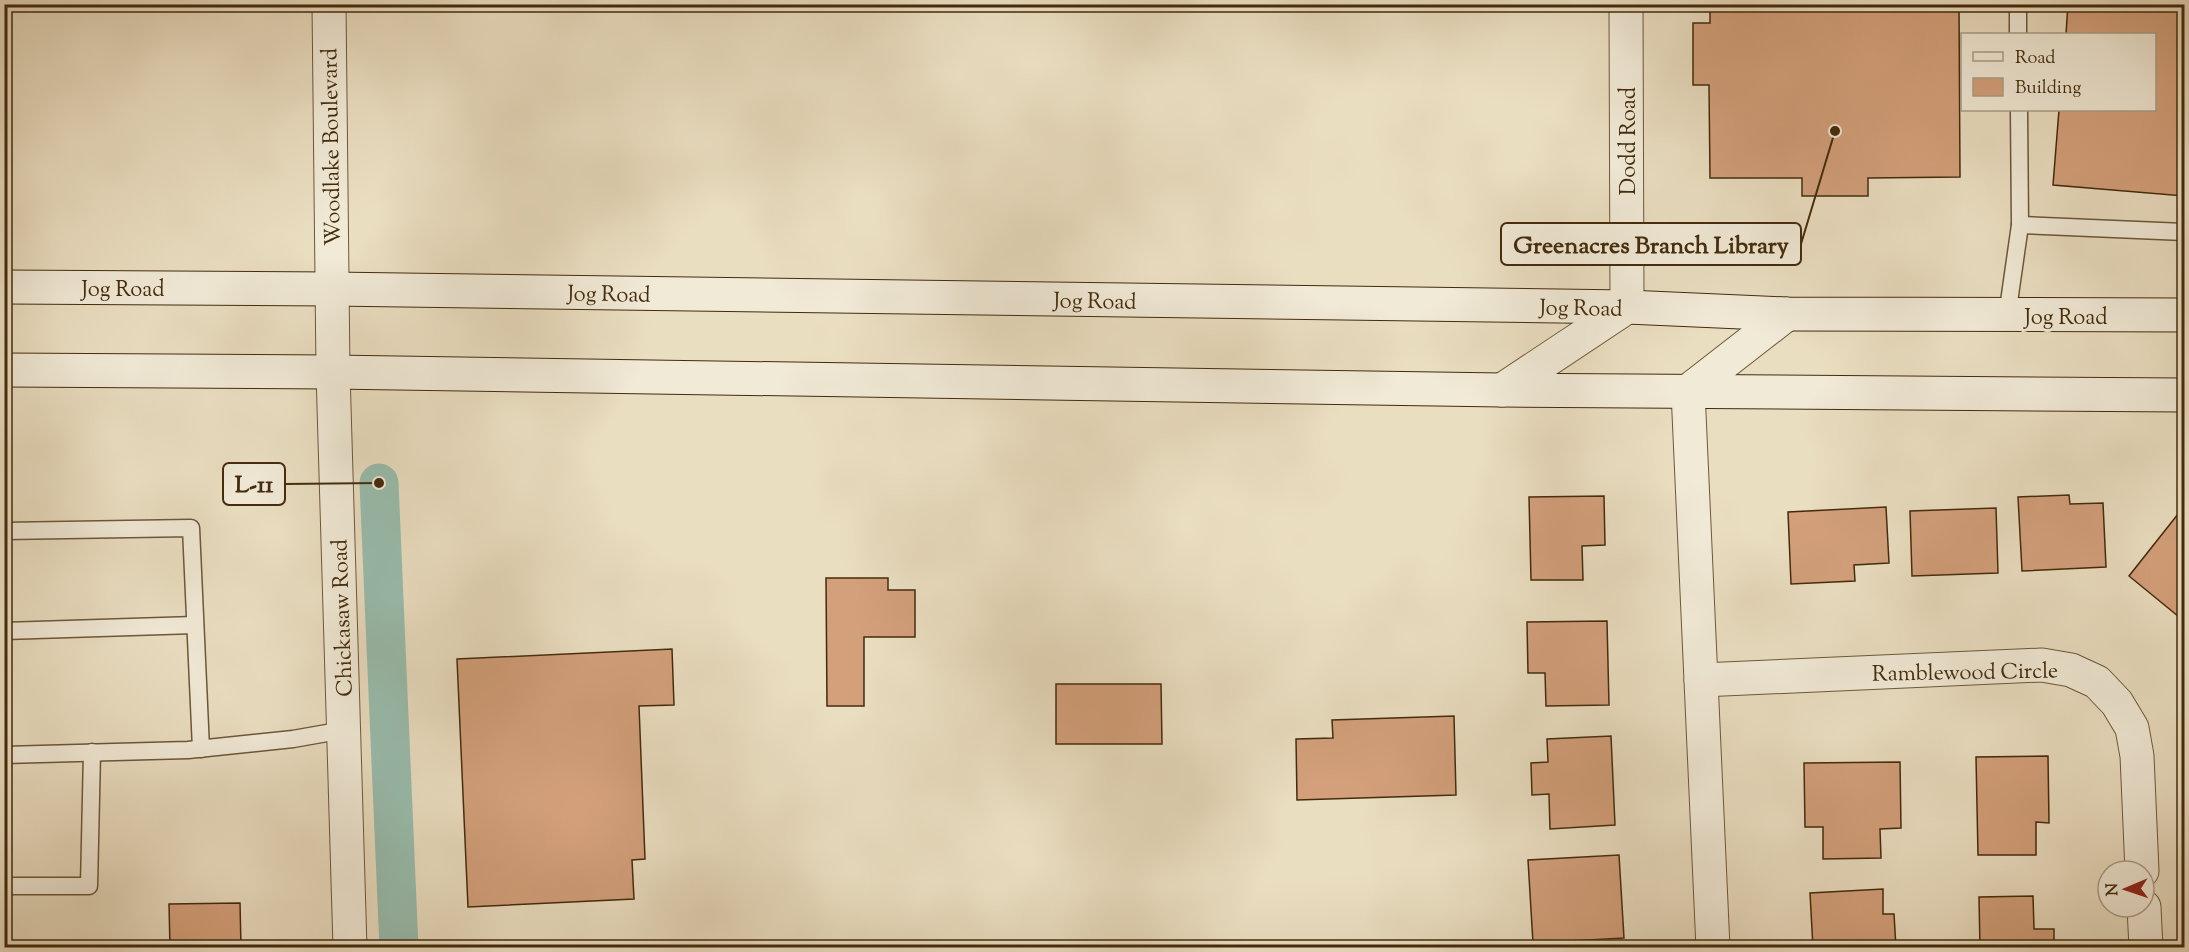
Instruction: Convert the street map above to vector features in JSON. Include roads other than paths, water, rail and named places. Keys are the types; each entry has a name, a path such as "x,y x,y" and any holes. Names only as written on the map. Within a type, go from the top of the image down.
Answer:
{"main road":[{"name":"Woodlake Boulevard","path":"328,4 332,289"},
{"name":"Dodd Road","path":"1626,4 1627,307"},
{"name":"Jog Road","path":"4,287 332,289 1627,307 1787,314 2184,315"},
{"name":"Chickasaw Road","path":"332,289 350,948"},
{"path":"1502,390 1627,307"},
{"path":"1688,391 1787,314"},
{"path":"4,370 333,372 1502,390 2184,395"},
{"path":"1688,391 1713,948"},
{"name":"Ramblewood Circle","path":"1701,680 2042,665 2071,670 2097,682 2117,703 2132,728 2137,756 2141,859"},
{"path":"2145,919 2146,948"}],"lane":[{"path":"2018,4 2018,33"},
{"path":"2007,316 2020,225 2019,111"},
{"path":"2020,225 2184,232"},
{"path":"4,531 190,528 201,749"},
{"path":"4,631 195,625"},
{"path":"4,754 201,749 293,739 344,730"},
{"path":"4,885 89,886 92,752"}],"waterway":[{"path":"379,483 399,948"}],"place":[{"name":"Greenacres Branch Library","path":"1835,131"},
{"name":"L-11","path":"379,483"}]}
